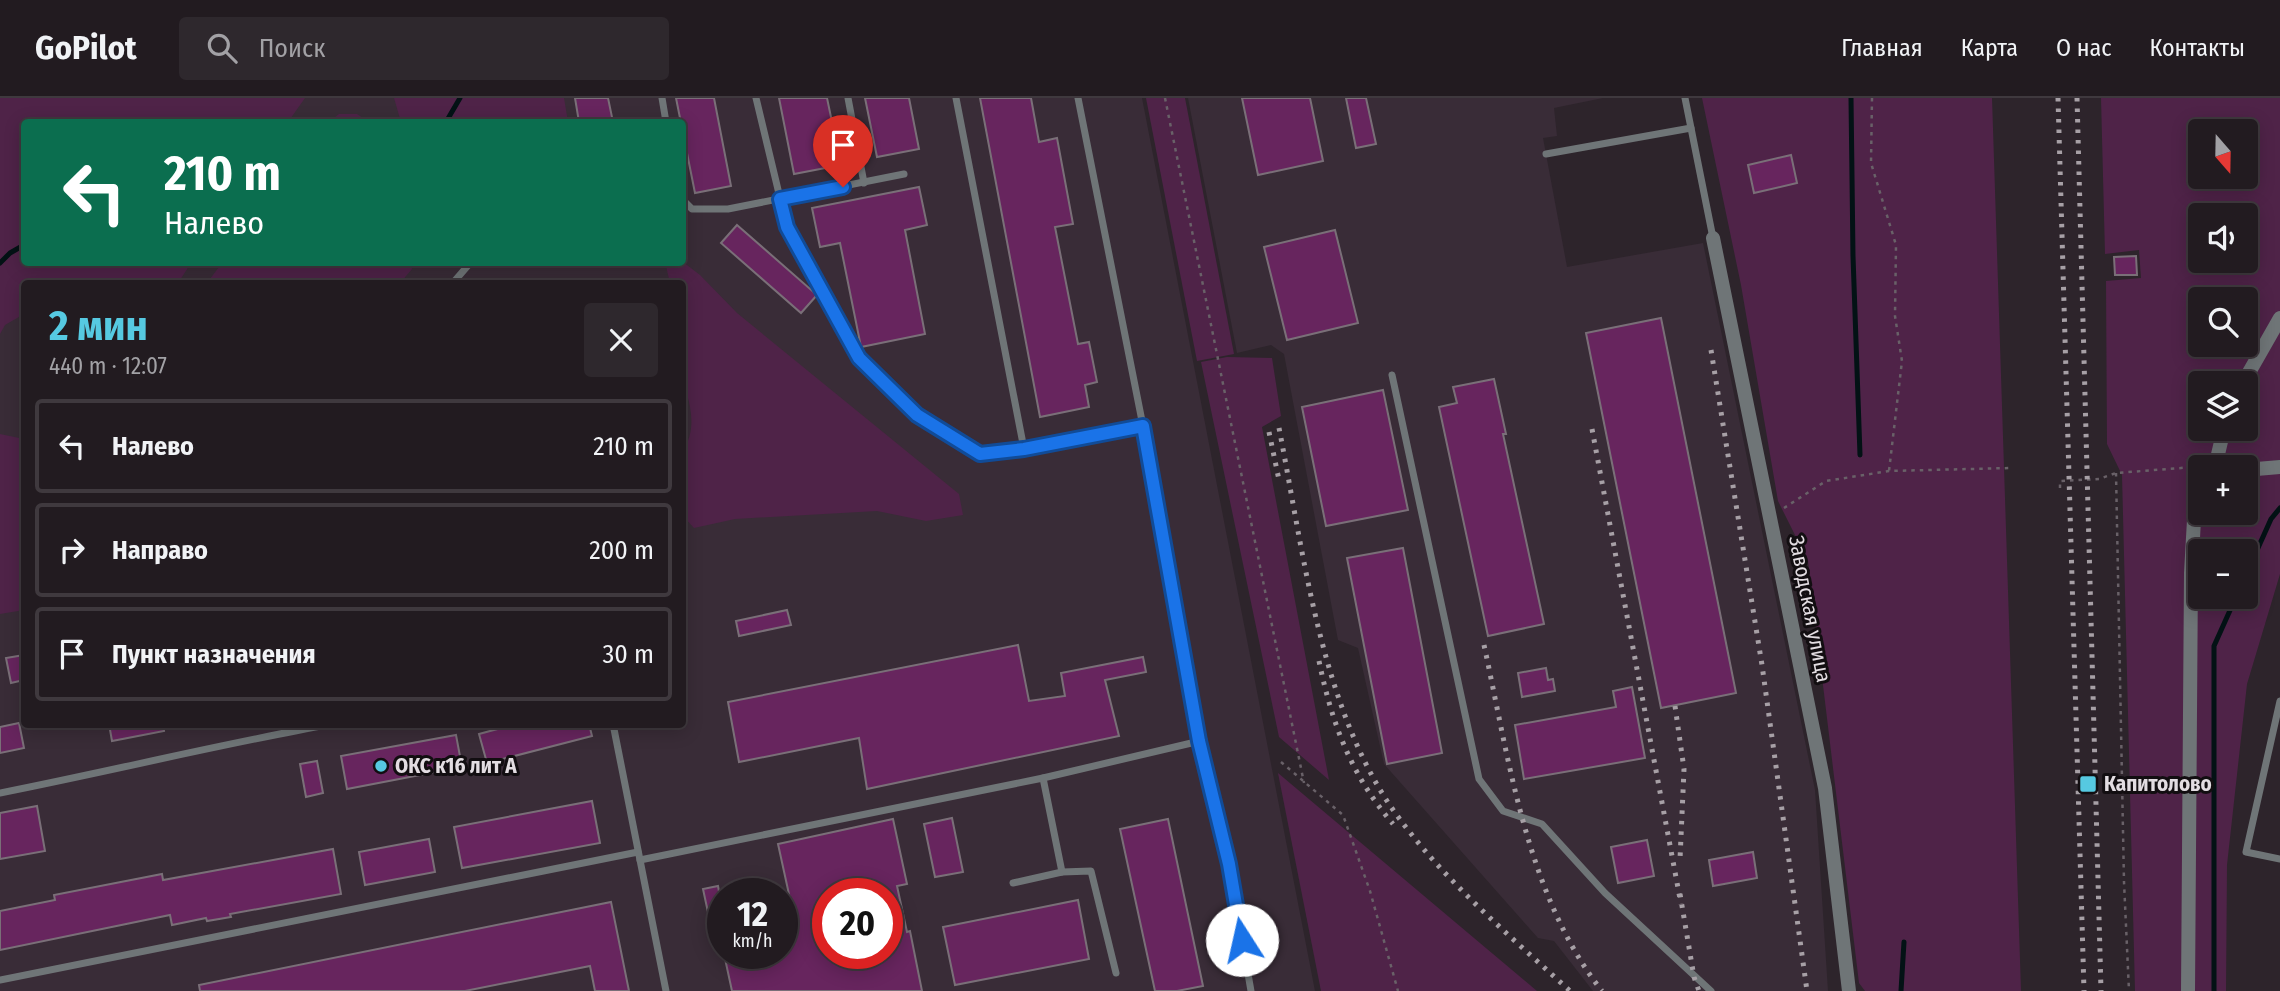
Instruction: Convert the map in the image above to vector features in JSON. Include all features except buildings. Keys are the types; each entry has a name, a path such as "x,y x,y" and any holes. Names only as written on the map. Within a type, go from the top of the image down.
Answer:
{"street":[{"name":"Заводская улица","path":"1713,239 1825,788 1849,991"},
{"path":"2250,371 2280,318"},
{"path":"2258,469 2280,467"},
{"path":"2188,991 2191,573 2194,525"}],"lane":[{"path":"662,98 666,119"},
{"path":"756,98 787,227 859,358 917,415 980,454 1024,449 1143,426"},
{"path":"848,98 864,183"},
{"path":"956,98 1024,449"},
{"path":"1078,98 1143,426 1199,741 1229,864 1251,991"},
{"path":"1685,98 1713,239"},
{"path":"1546,154 1691,128"},
{"path":"686,203 692,209 728,209 904,174"},
{"path":"455,280 468,266"},
{"path":"1392,375 1479,779 1503,811 1542,824 1605,893 1711,991"},
{"path":"2280,701 2246,852 2280,859"},
{"path":"0,793 311,728"},
{"path":"614,728 666,991"},
{"path":"0,980 1043,778 1199,741"},
{"path":"1043,778 1062,872"},
{"path":"1013,883 1062,872 1091,871 1116,973"}],"path":[{"path":"1165,98 1304,783"},
{"path":"1872,98 1871,163 1896,245 1895,316 1902,361 1889,471"},
{"path":"2060,488 2060,481 2099,479 2116,473 2188,467"},
{"path":"1770,517 1826,481 1889,471 2010,468"},
{"path":"2116,473 2124,882 2129,991"},
{"path":"2099,479 2100,485"},
{"path":"1282,762 1343,815 1370,891 1398,991"}],"shaded area":[{"path":"0,98 1142,98 1315,991 0,991"},
{"path":"0,98 305,98 290,119 21,119 21,266 189,266 180,280 21,280 21,316 5,325 0,334"},
{"path":"394,98 564,98 568,119 400,119"},
{"path":"1146,98 1185,98 1234,354 1197,361"},
{"path":"1188,98 1603,98 1554,108 1557,136 1543,138 1567,267 1703,243 1815,790 1828,991 1593,991 1554,941 1538,938 1384,764 1358,648 1338,640 1284,354 1271,345 1237,353"},
{"path":"1702,98 1992,98 2021,991 1865,991 1859,983 1808,561 1778,501 1741,285"},
{"path":"2101,98 2280,98 2280,460 2258,463 2280,473 2280,574 2247,684 2227,865 2226,991 2135,991 2122,475 2107,444 2106,281 2141,278 2139,250 2105,254"},
{"path":"339,114 357,114 364,119 333,119"},
{"path":"686,264 700,275 737,313 959,494 963,515 926,521 877,511 735,519 694,528 686,519 686,444 690,434 691,417 686,393 686,280 669,280 666,266"},
{"path":"220,266 412,266 412,269 403,280 209,280"},
{"path":"1227,357 1272,358 1281,416 1262,427 1329,780 1279,737 1201,362"},
{"path":"0,434 21,438 21,610 0,614"},
{"path":"1278,773 1537,991 1321,991"}],"waterway":[{"path":"448,119 460,98"},
{"path":"1851,98 1860,455"},
{"path":"0,263 21,247"},
{"path":"2258,548 2271,519 2280,508"},
{"path":"2214,991 2214,646 2231,609"},
{"path":"1901,991 1904,942"}],"railway":[{"path":"2058,98 2084,991"},
{"path":"2077,98 2101,991"},
{"path":"1711,350 1762,665 1807,991"},
{"path":"1279,428 1317,623 1346,719 1365,763 1408,830 1451,880 1570,991"},
{"path":"1592,429 1681,904"},
{"path":"1269,432 1279,480"},
{"path":"1484,645 1524,826 1538,870 1555,913 1576,954 1602,991"},
{"path":"1319,661 1330,706 1345,748 1366,787 1393,824"},
{"path":"1675,706 1684,769 1680,859"},
{"path":"1680,894 1694,977 1699,991"}],"place":[{"name":"ОКС к16 лит А","path":"381,766"},
{"name":"Капитолово","path":"2088,784"}],"route":[{"path":"843,187 780,199 787,227 859,358 917,415 980,454 1024,449 1143,426 1199,741 1229,864 1242,940"}]}
